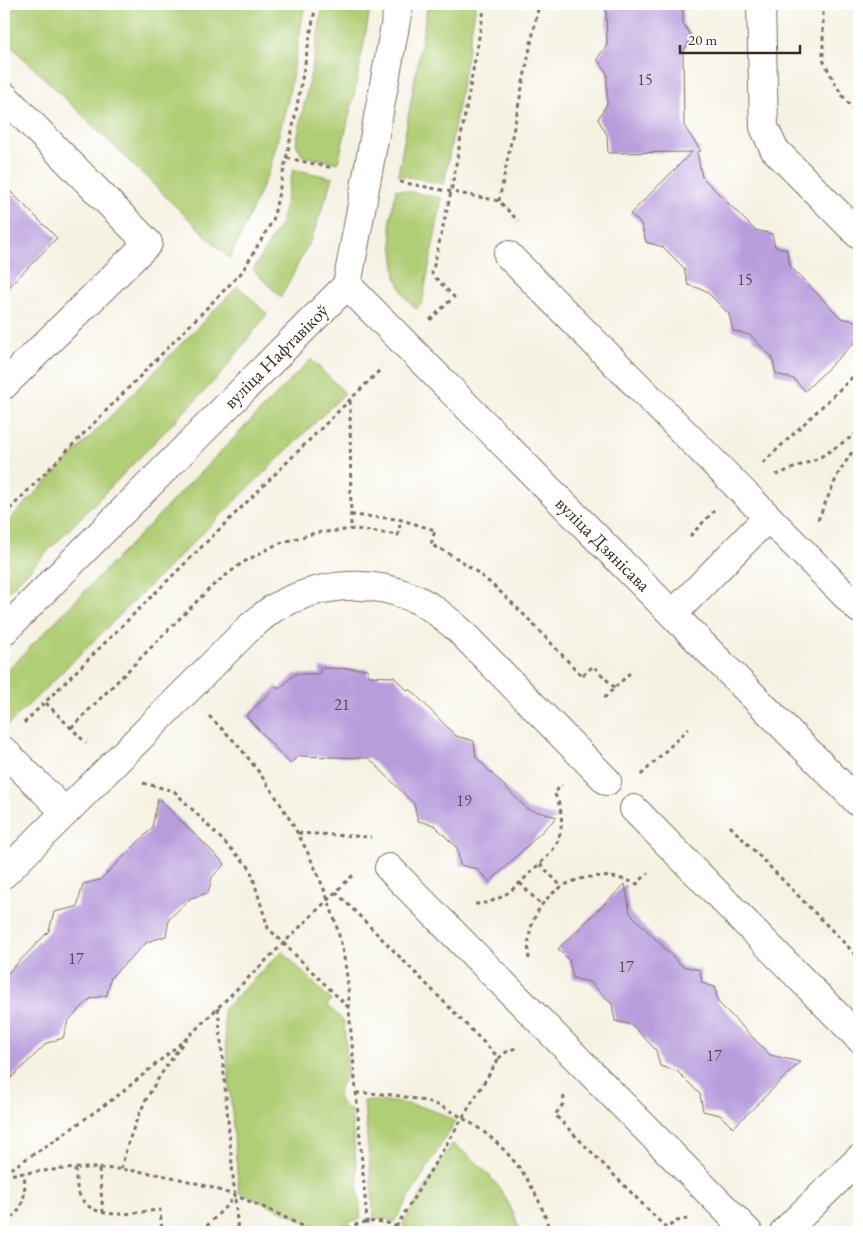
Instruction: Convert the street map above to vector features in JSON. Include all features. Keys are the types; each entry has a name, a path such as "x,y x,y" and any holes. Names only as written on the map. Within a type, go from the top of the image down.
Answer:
{"street":[{"path":"347,285 399,4"},
{"path":"761,4 764,127 774,149 859,235"},
{"path":"4,96 148,243 4,385"},
{"path":"508,255 859,609"},
{"name":"вуліца Дзянісава","path":"347,285 859,803"},
{"name":"вуліца Нафтавікоў","path":"4,631 347,285"},
{"path":"673,614 768,517"},
{"path":"4,874 250,627 272,609 298,596 326,588 354,585 383,588 411,597 436,611 458,629 607,781"},
{"path":"11,740 65,812"},
{"path":"634,809 859,1038"},
{"path":"389,868 748,1232"},
{"path":"784,1232 859,1159"}],"path":[{"path":"4,515 242,272 274,220 316,4"},
{"path":"11,740 454,297 432,274 451,192 485,4"},
{"path":"499,202 539,4"},
{"path":"823,4 823,60 841,94 859,116"},
{"path":"852,4 859,12"},
{"path":"690,536 859,371"},
{"path":"350,400 351,530"},
{"path":"775,475 819,458 859,432"},
{"path":"815,527 838,474 859,441"},
{"path":"351,515 398,519 435,530 431,545 468,565 498,590 582,676 593,666 615,688"},
{"path":"604,698 632,671"},
{"path":"208,714 240,747 269,786 298,833 328,900 340,942 349,987 349,1008 368,1232"},
{"path":"639,777 688,728"},
{"path":"139,781 174,791 250,868 268,928 349,1008"},
{"path":"470,903 490,902 503,897 540,864 554,847 560,834 562,820 560,807 554,793 566,782"},
{"path":"730,826 859,958"},
{"path":"540,864 562,887"},
{"path":"530,967 528,947 530,928 538,911 550,896 562,887 583,878 602,875 621,878 637,884 650,871"},
{"path":"4,1174 120,1094 187,1038 356,872"},
{"path":"520,883 542,906"},
{"path":"336,892 499,1058"},
{"path":"218,1007 238,1232"},
{"path":"121,1169 128,1141 148,1093 162,1070 187,1038"},
{"path":"396,1227 499,1058 509,1050 521,1047"},
{"path":"565,1092 563,1104 555,1115 659,1221 666,1228 677,1221 689,1218"},
{"path":"356,1093 389,1094 423,1100 454,1113 483,1130 508,1154 529,1181 544,1211 550,1232"},
{"path":"4,1174 99,1168 121,1169 169,1177 235,1196 290,1220 312,1232"},
{"path":"99,1168 103,1212"},
{"path":"75,1169 76,1183 80,1196 88,1206 112,1214 160,1210 162,1232"},
{"path":"4,1221 18,1212 24,1201 24,1173"},
{"path":"200,1232 235,1196"},
{"path":"340,1232 351,1226 368,1222 385,1223 404,1232"}],"green space":[{"path":"4,4 305,4 288,99 270,169 230,259 4,39"},
{"path":"323,4 371,4 354,96 338,163 303,156 296,144"},
{"path":"428,4 476,4 444,184 398,175"},
{"path":"293,169 333,178 312,237 281,297 253,270 281,223"},
{"path":"396,189 442,198 422,303 416,309 405,297 396,278 390,221"},
{"path":"238,286 267,314 220,375 4,596 4,525"},
{"path":"311,359 345,393 6,727 4,725 4,674"},
{"path":"282,951 331,1000 327,1005 344,1021 348,1076 340,1085 338,1095 342,1104 351,1111 361,1219 349,1222 333,1232 320,1232 292,1215 239,1193 223,1010"},
{"path":"364,1101 399,1103 423,1107 455,1122 394,1222 374,1218"},
{"path":"452,1144 475,1161 503,1193 516,1218 520,1232 411,1232 402,1225"}],"building":[{"path":"683,8 683,23 692,37 683,52 684,126 701,151 697,152 702,177 755,230 772,234 775,247 787,250 790,266 841,318 859,322 859,338 805,391 794,379 776,374 772,357 750,335 733,331 729,314 705,290 688,285 684,268 663,247 646,242 641,224 630,214 692,152 608,153 607,135 598,119 607,104 607,73 597,59 607,45 606,9"},
{"path":"4,185 57,238 4,292"},
{"path":"320,668 368,669 368,676 394,677 408,691 410,689 456,736 474,741 476,757 527,809 557,817 490,882 477,869 460,865 457,848 434,825 418,821 414,804 369,758 298,756 290,764 246,716 277,686 279,689 295,674 320,674"},
{"path":"158,798 225,864 212,877 208,893 191,898 169,919 166,936 147,942 111,977 107,995 90,999 68,1021 63,1038 47,1043 4,1085 4,977 49,931 54,912 77,907 83,884 100,880 152,828"},
{"path":"625,884 630,913 682,966 700,970 702,983 715,987 718,1002 770,1055 800,1062 733,1128 720,1115 703,1111 700,1094 677,1071 660,1066 656,1050 632,1025 615,1021 612,1004 590,982 573,978 569,960 558,949"}]}
